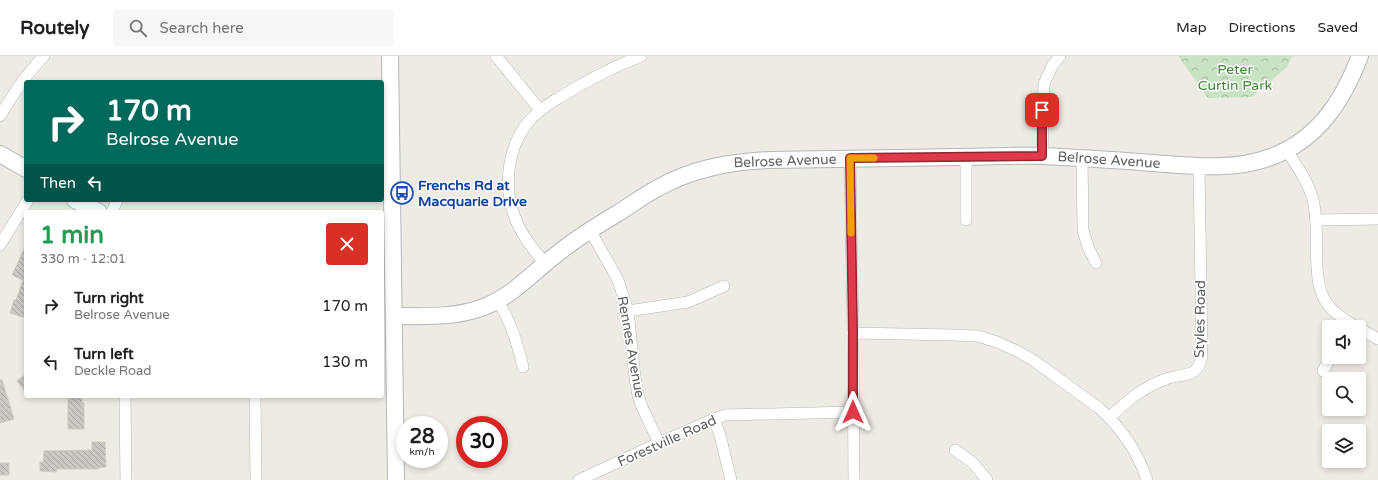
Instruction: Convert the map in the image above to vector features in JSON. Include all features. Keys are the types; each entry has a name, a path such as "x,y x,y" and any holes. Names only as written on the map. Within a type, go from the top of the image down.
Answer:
{"street":[{"path":"0,116 19,84 44,56"},
{"path":"390,56 387,230 394,316 396,480"},
{"path":"496,56 540,110"},
{"path":"545,263 529,244 514,215 508,185 509,166 513,150 521,133 530,120 540,110 603,72 641,56"},
{"path":"1042,156 1044,84 1052,66 1060,56"},
{"name":"Belrose Avenue","path":"394,316 448,316 465,313 498,301 510,293 545,263 590,230 657,189 679,178 703,169 725,164 746,161 850,158 1042,156 1199,166 1229,166 1245,164 1273,156 1286,150 1313,131 1338,103 1360,56"},
{"path":"1286,150 1308,184 1314,201 1317,220 1318,279 1321,292 1326,303 1345,320"},
{"path":"0,154 24,168"},
{"path":"966,157 966,220"},
{"path":"850,158 854,480"},
{"path":"1082,158 1083,230 1088,247 1096,263"},
{"name":"Styles Road","path":"1110,417 1126,401 1148,387 1167,378 1193,372 1201,363 1199,166"},
{"path":"0,245 27,202"},
{"path":"79,202 95,210"},
{"path":"1317,220 1378,219"},
{"name":"Rennes Avenue","path":"590,230 618,280 628,312 638,395 659,443"},
{"path":"628,312 688,302 724,286"},
{"path":"498,301 507,317 519,352 522,367"},
{"path":"853,333 954,334 978,336 997,342 1017,351 1033,360 1110,417 1143,467 1147,480"},
{"path":"1366,333 1378,339"},
{"path":"1323,371 1327,364"},
{"path":"125,398 126,480"},
{"path":"255,398 256,480"},
{"name":"Forestville Road","path":"579,480 659,443 725,415 853,412"},
{"path":"714,419 720,435 731,480"},
{"path":"955,450 973,463 987,480"}],"green space":[{"name":"Peter Curtin Park","path":"1178,56 1292,56 1287,67 1252,97 1208,98"}],"building":[{"path":"24,249 24,317 10,313 23,280 12,275"},
{"path":"24,376 24,390 17,381"},
{"path":"0,380 2,380 14,419 0,423"},
{"path":"68,398 82,398 82,403 84,403 84,429 68,429"},
{"path":"92,442 105,442 106,467 98,469 57,469 56,472 40,471 40,462 43,462 44,451 92,450"},
{"path":"0,463 9,463 9,475 0,475"}],"slow traffic":[{"path":"851,233 850,158 874,158"}],"place":[{"name":"Frenchs Rd at Macquarie Drive","path":"402,193"}],"route":[{"path":"853,412 850,158 1042,156 1042,110"}]}
